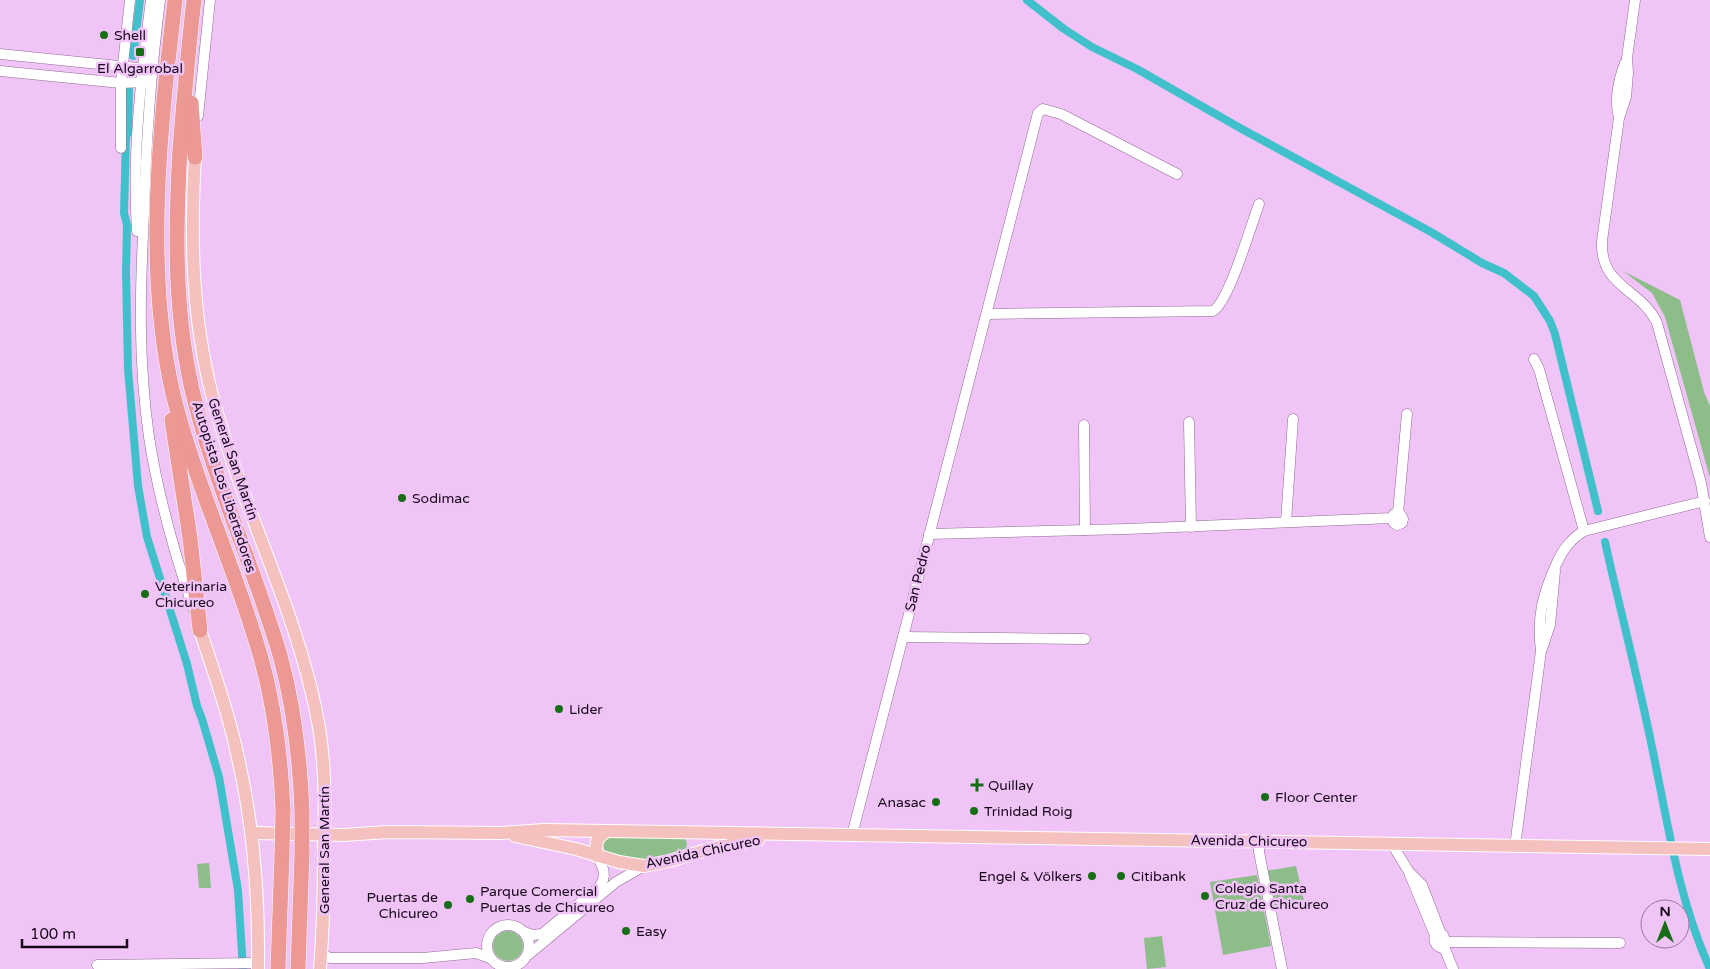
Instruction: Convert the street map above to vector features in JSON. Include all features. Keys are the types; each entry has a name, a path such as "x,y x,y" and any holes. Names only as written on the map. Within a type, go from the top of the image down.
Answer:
{"highway":[{"name":"Autopista Los Libertadores","path":"175,0 163,126 158,227 159,295 166,354 185,436 249,621 270,695 277,735 283,810 278,969"},
{"name":"Autopista Los Libertadores","path":"194,0 181,135 176,230 178,299 184,348 194,400 206,441 265,610 282,665 291,703 298,746 302,812 298,969"},
{"path":"188,54 195,157"},
{"path":"166,354 168,393 189,531 200,630"}],"main road":[{"name":"General San Martín","path":"195,157 193,272 196,313 204,363 223,436 287,612 319,728 324,763 325,834 322,961"},
{"path":"200,630 238,756 252,833 257,880 258,966"},
{"name":"Avenida Chicureo","path":"252,833 352,835 388,832 502,833 527,830 1710,849"},
{"path":"597,856 597,841 601,835 608,831"},
{"name":"Avenida Chicureo","path":"502,833 576,849 619,862 644,866 714,848 788,835"},
{"path":"683,833 689,839 690,847 688,853 683,857"}],"street":[{"path":"121,148 121,83 130,0"},
{"path":"148,69 150,0"},
{"path":"160,0 146,82 140,340 149,437 168,528 200,630"},
{"name":"General San Martín","path":"195,157 199,94 210,0"},
{"path":"1635,0 1627,58 1621,74 1618,99 1619,118 1602,242 1603,258 1608,271 1614,279 1648,307 1658,323 1704,500 1710,536"},
{"path":"0,54 124,65 148,69"},
{"path":"0,71 121,83 146,82"},
{"name":"San Pedro","path":"852,835 1040,110 1046,109 1061,114 1177,174"},
{"path":"986,318 1213,311 1218,308 1223,300 1259,204"},
{"path":"1534,359 1539,369 1584,530"},
{"path":"929,534 1191,526 1395,516 1407,414"},
{"path":"1286,522 1293,420"},
{"path":"1189,422 1191,526"},
{"path":"1084,425 1085,530"},
{"path":"1515,846 1541,651 1550,625 1555,567 1561,554 1568,543 1584,530 1704,500"},
{"path":"903,637 1085,639"},
{"path":"1259,842 1259,852 1282,969"},
{"path":"1392,844 1409,872 1415,889 1441,939 1453,969"},
{"path":"490,958 487,950 487,941 490,933 501,926 513,925 524,932 538,935 546,931 602,885 605,874 597,856"},
{"path":"322,961 423,958 470,953 481,954 501,966 511,967 519,964 616,882 644,866"},
{"path":"524,932 529,940 528,955"},
{"path":"1441,939 1620,943"},
{"path":"470,953 487,941"},
{"path":"97,965 258,966"}],"green space":[{"path":"1623,271 1680,300 1704,392 1710,406 1710,478 1665,317 1652,293"},
{"path":"607,837 685,838 687,844 685,851 653,862 605,853 603,845"},
{"path":"209,863 211,888 199,888 197,864"},
{"path":"1296,866 1305,905 1272,911 1265,871"},
{"path":"1257,875 1271,946 1223,955 1210,882"},
{"path":"508,931 519,935 523,946 519,957 508,961 497,957 493,946 497,935"},
{"path":"1162,936 1166,967 1147,969 1144,938"}],"waterway":[{"path":"133,56 140,0"},
{"path":"1027,0 1064,29 1092,47 1137,69 1240,128 1431,232 1482,263 1504,273 1534,296 1550,321 1555,334 1598,511"},
{"path":"129,90 124,213 127,225 128,369 138,486 147,537 187,664 197,706 219,777 238,890 243,969"},
{"path":"1605,542 1643,703 1676,864 1690,917 1710,969"}],"place":[{"name":"Shell","path":"104,35"},
{"name":"El Algarrobal","path":"140,52"},
{"name":"Sodimac","path":"402,498"},
{"name":"Veterinaria Chicureo","path":"145,594"},
{"name":"Lider","path":"559,709"},
{"name":"Quillay","path":"977,785"},
{"name":"Floor Center","path":"1265,797"},
{"name":"Anasac","path":"936,802"},
{"name":"Trinidad Roig","path":"974,811"},
{"name":"Engel & Völkers","path":"1092,876"},
{"name":"Citibank","path":"1121,876"},
{"name":"Colegio Santa Cruz de Chicureo","path":"1205,896"},
{"name":"Parque Comercial Puertas de Chicureo","path":"470,899"},
{"name":"Puertas de Chicureo","path":"448,905"},
{"name":"Easy","path":"626,931"}]}
